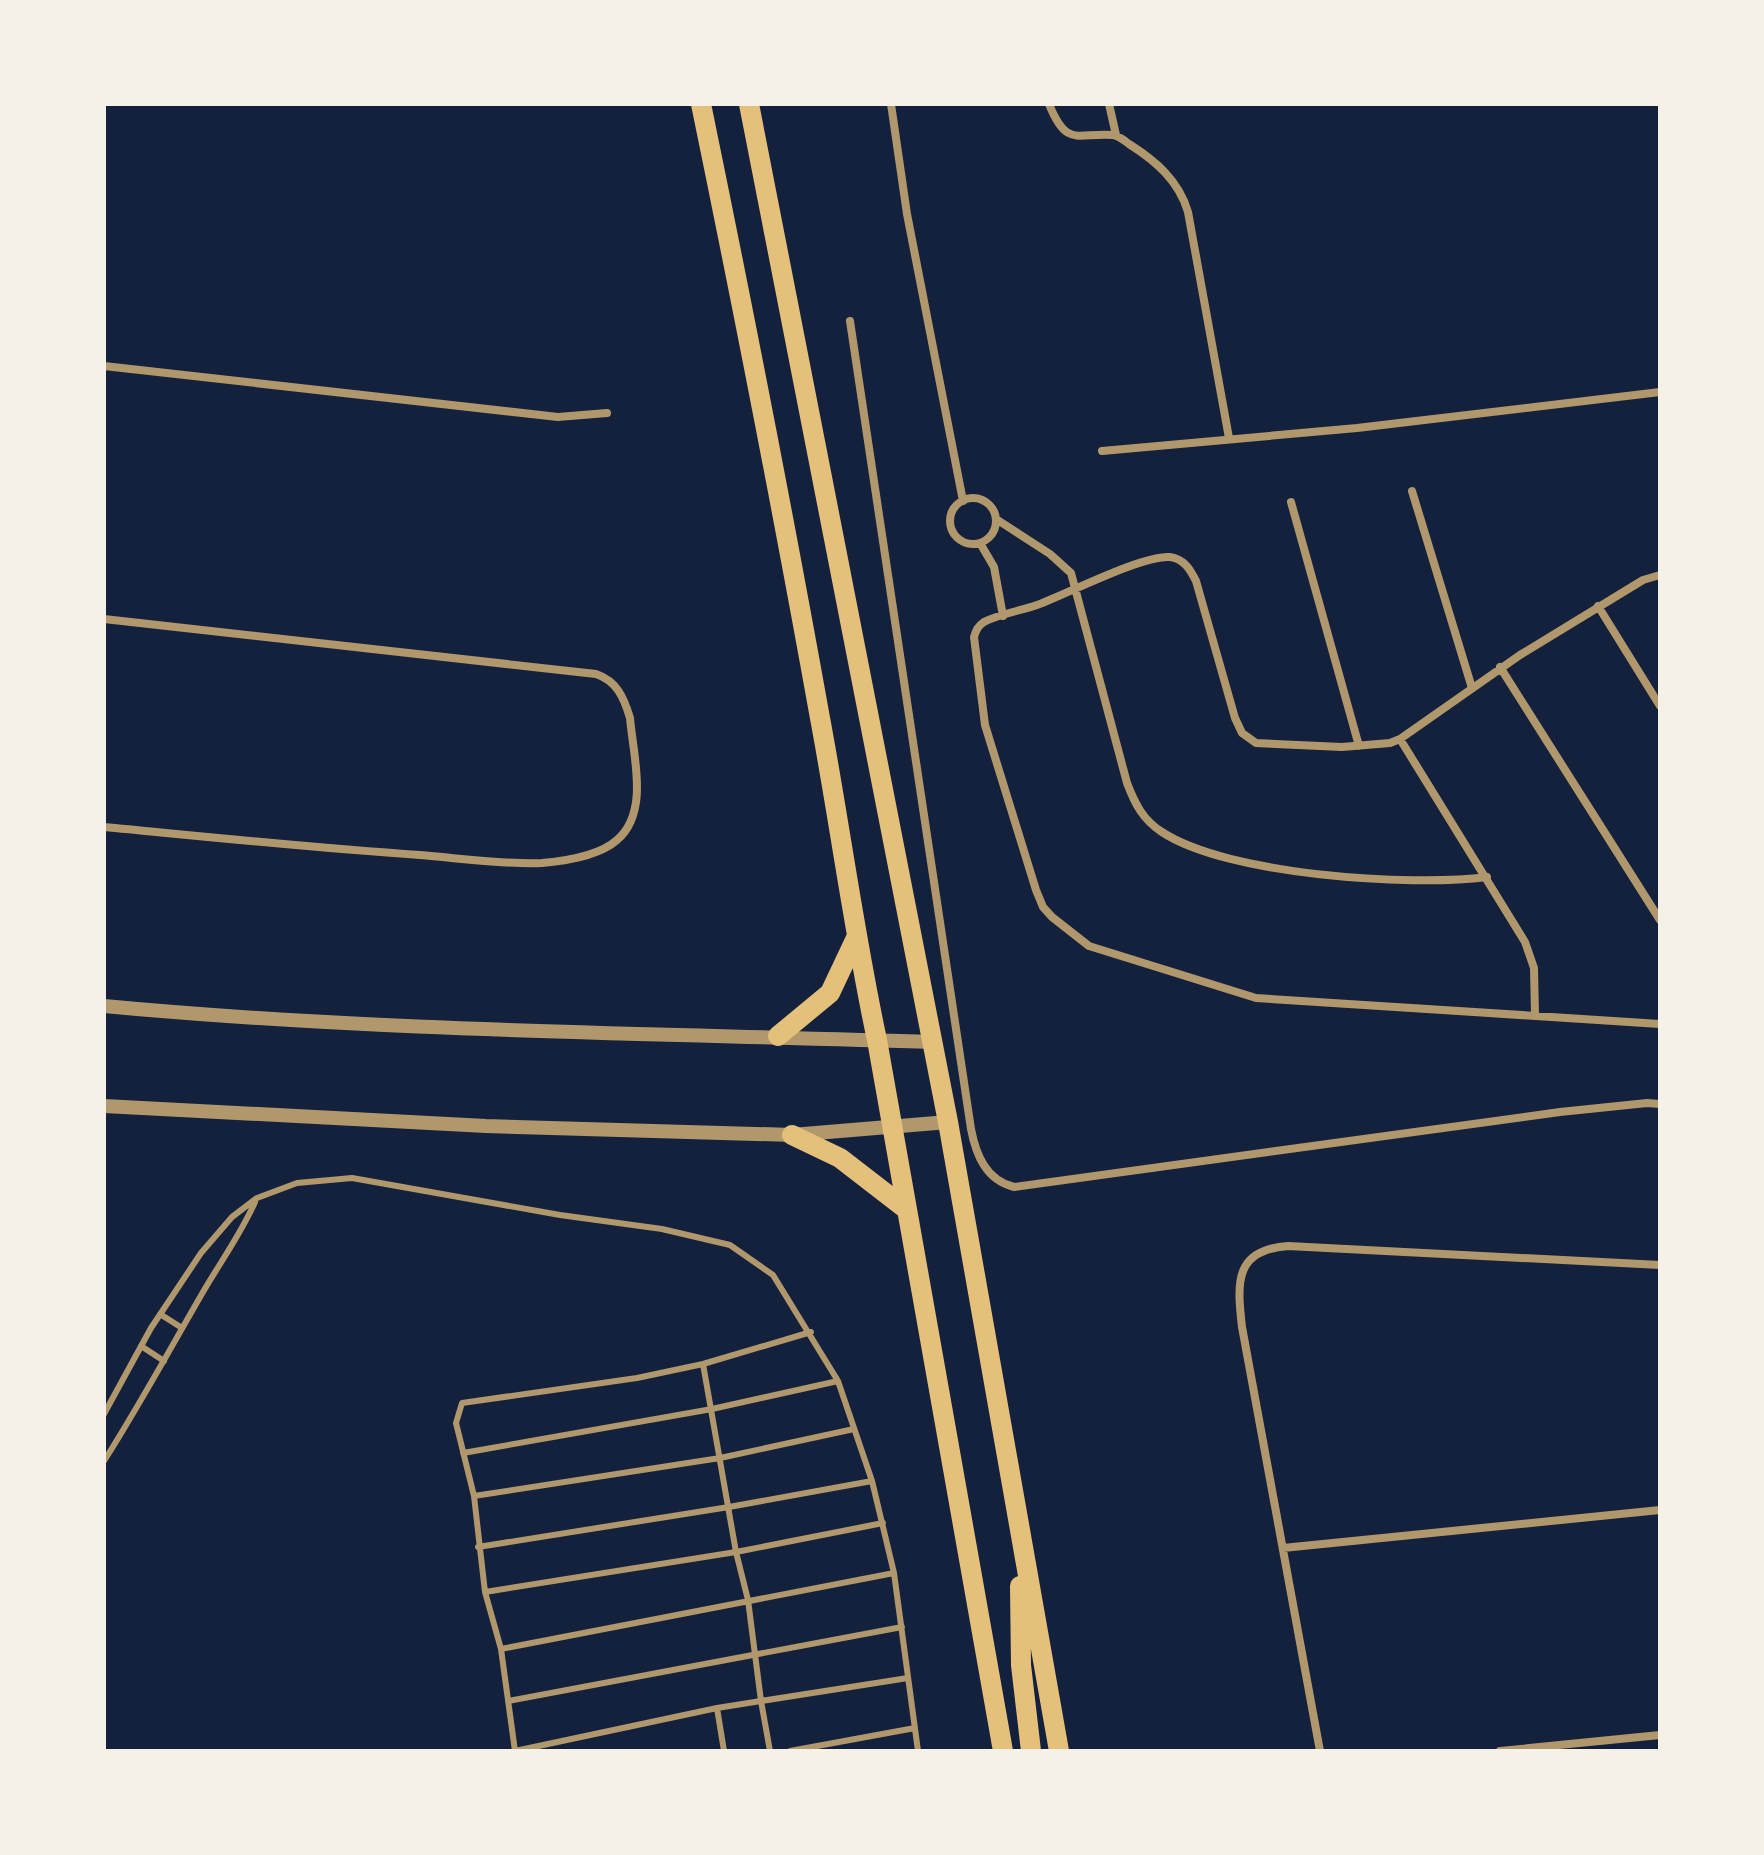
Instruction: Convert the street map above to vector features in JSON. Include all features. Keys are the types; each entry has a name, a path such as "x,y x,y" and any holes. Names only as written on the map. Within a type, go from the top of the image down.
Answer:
{"main road":[{"path":"701,104 778,486 1003,1751"},
{"path":"749,104 933,1042 1059,1751"},
{"path":"778,1036 830,993 856,938"},
{"path":"792,1135 856,1169 906,1209"},
{"path":"1018,1518 1021,1665 1031,1751"}],"street":[{"path":"891,104 907,214 963,501"},
{"path":"1049,104 1056,120 1076,137 1116,135 1170,176 1184,199 1229,438"},
{"path":"1109,104 1116,135"},
{"path":"850,321 971,1129 977,1154 993,1177 1001,1184 1014,1187 1560,1112 1660,1104"},
{"path":"104,366 558,417 607,413"},
{"path":"1102,451 1357,428 1660,392"},
{"path":"1412,491 1472,688"},
{"path":"983,500 994,511 996,519 992,534 980,543 965,543 951,527 951,513 963,501 983,500"},
{"path":"1291,502 1359,746"},
{"path":"996,519 1063,563 1071,573 1127,783 1140,812 1162,833 1187,845 1269,867 1406,880 1456,881 1487,877"},
{"path":"980,543 994,567 1003,616"},
{"path":"1660,575 1643,580 1598,606 1500,667 1400,739 1383,745 1286,746 1247,739 1235,718 1196,581 1191,570 1181,561 1167,557 982,624 974,637 985,725 1043,907 1089,946 1256,998 1660,1024"},
{"path":"1598,606 1660,706"},
{"path":"104,619 596,674 614,684 626,705 630,718 637,798 629,824 617,840 574,858 540,863 354,851 104,827"},
{"path":"1500,667 1660,920"},
{"path":"1400,739 1530,951 1534,968 1535,1015"},
{"path":"104,1006 195,1015 491,1030 933,1042"},
{"path":"104,1106 486,1126 792,1135 948,1122"},
{"path":"1320,1751 1238,1297 1241,1274 1252,1256 1288,1246 1660,1265"},
{"path":"1283,1548 1660,1510"},
{"path":"1500,1751 1660,1735"}],"lane":[{"path":"104,1414 160,1314 201,1253 232,1217 257,1198 297,1183 352,1178 560,1215 662,1229 730,1245 773,1275 811,1332 838,1381 872,1481 894,1573 918,1751"},
{"path":"104,1461 245,1225 257,1198"},
{"path":"160,1314 182,1328"},
{"path":"811,1332 703,1364 637,1378 462,1403 456,1423 474,1496 485,1592 501,1649 515,1751 717,1708 908,1678"},
{"path":"141,1346 164,1361"},
{"path":"703,1364 736,1552 748,1600 770,1751"},
{"path":"463,1453 712,1409 838,1381"},
{"path":"474,1496 720,1458 854,1429"},
{"path":"478,1547 872,1481"},
{"path":"485,1592 736,1552 883,1523"},
{"path":"501,1649 894,1573"},
{"path":"508,1701 902,1627"},
{"path":"717,1708 724,1751"},
{"path":"790,1751 915,1728"}]}
